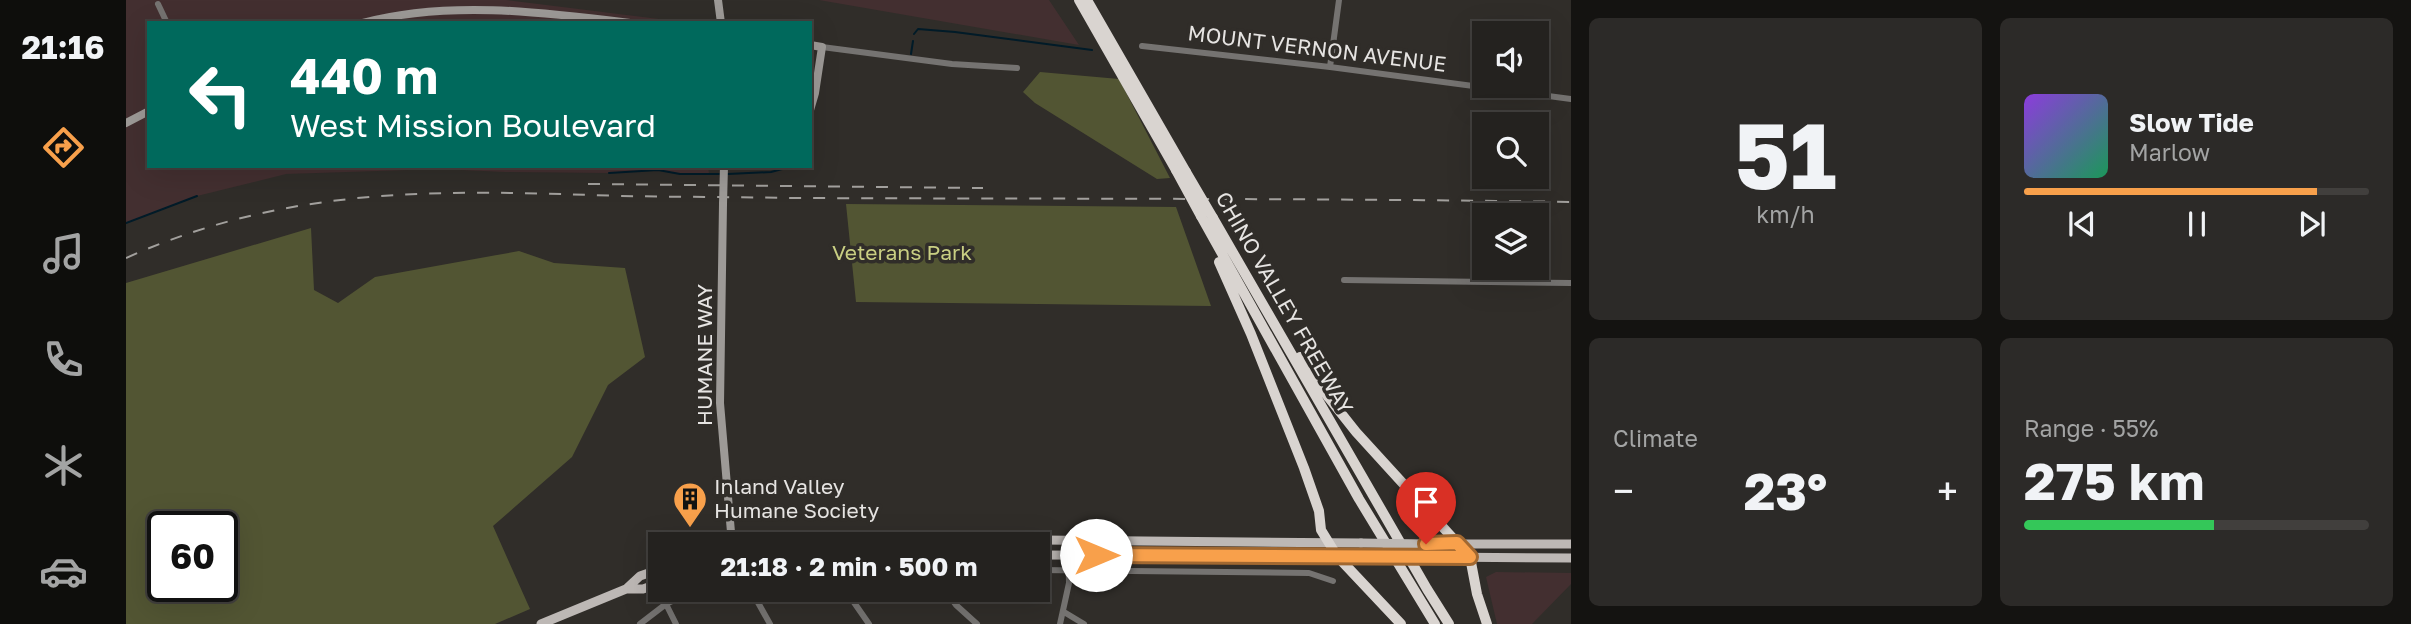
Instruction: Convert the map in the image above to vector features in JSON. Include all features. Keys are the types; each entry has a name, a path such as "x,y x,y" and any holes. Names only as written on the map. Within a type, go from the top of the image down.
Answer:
{"highway":[{"name":"CHINO VALLEY FREEWAY","path":"1079,0 1104,34"},
{"name":"CHINO VALLEY FREEWAY","path":"1087,0 1359,499 1435,624"},
{"path":"1094,0 1104,34"},
{"name":"CHINO VALLEY FREEWAY","path":"1207,220 1277,327 1449,624"},
{"path":"1207,220 1211,244 1251,334 1304,468 1327,543 1401,624"},
{"path":"1277,327 1356,432 1470,557 1477,594 1488,624"}],"main road":[{"path":"1050,540 1571,544"},
{"path":"1050,555 1571,558"},
{"path":"541,624 626,589 640,576 648,573"},
{"path":"626,589 648,587"}],"street":[{"path":"718,0 721,21"},
{"path":"1331,67 1339,0"},
{"path":"158,4 166,21"},
{"path":"367,21 386,14 441,5 471,5 612,21"},
{"path":"812,46 953,64 1017,68"},
{"name":"MOUNT VERNON AVENUE","path":"1142,46 1331,67 1571,99"},
{"path":"812,103 822,47"},
{"path":"126,123 147,112"},
{"name":"HUMANE WAY","path":"724,168 720,403 731,532"},
{"path":"1344,280 1571,283"},
{"path":"1059,624 1064,612 1069,570 1068,540"},
{"path":"1050,570 1309,573 1333,581"},
{"path":"640,624 670,602"},
{"path":"758,602 770,624"},
{"path":"855,602 869,624"},
{"path":"954,602 977,624"},
{"path":"666,604 676,624"},
{"path":"1064,612 1084,624"}],"shaded area":[{"path":"126,0 506,0 675,21 147,21 147,168 708,168 709,174 680,174 658,170 609,173 439,169 286,174 197,196 126,223"},
{"path":"819,0 1049,0 1079,45"},
{"path":"1496,572 1571,573 1571,584 1532,624 1497,624 1486,577"}],"green space":[{"path":"1040,72 1119,79 1170,178 1157,179 1035,103 1023,92"},
{"name":"Veterans Park","path":"846,204 1176,207 1211,306 856,302"},
{"path":"311,228 314,290 338,303 375,277 519,251 554,263 625,268 645,357 608,385 572,457 493,526 530,609 495,624 126,624 126,283"}],"waterway":[{"path":"914,34 918,29 955,32 1092,50"},
{"path":"911,54 913,41"},
{"path":"728,174 771,172 786,168"},
{"path":"609,173 658,170 680,174 719,174"},
{"path":"126,223 197,196"}],"railway":[{"path":"588,184 983,188"},
{"path":"126,258 188,234 248,216 309,204 430,193 796,198 1571,202"}],"place":[{"name":"Inland Valley Humane Society","path":"690,529"}],"route":[{"path":"1096,555 1470,557 1457,543 1426,544"}]}
